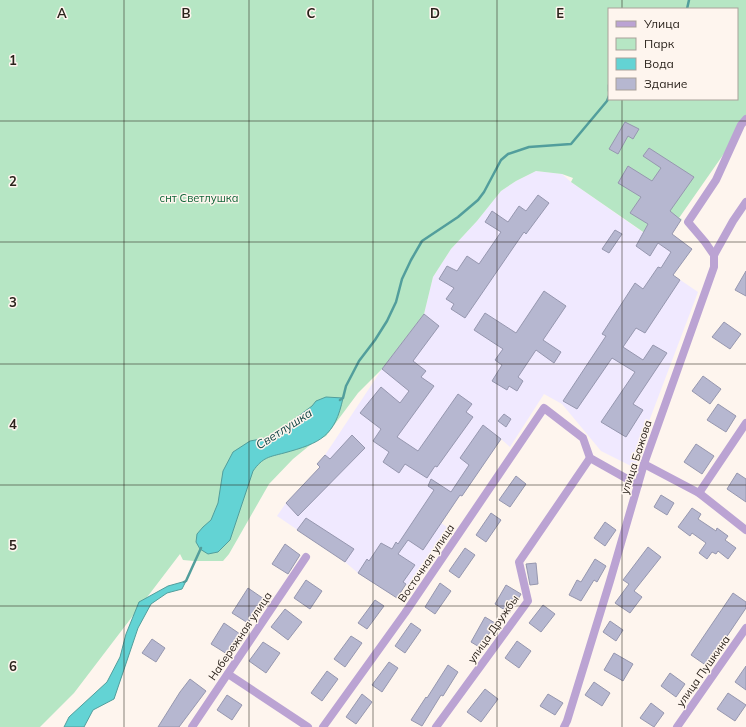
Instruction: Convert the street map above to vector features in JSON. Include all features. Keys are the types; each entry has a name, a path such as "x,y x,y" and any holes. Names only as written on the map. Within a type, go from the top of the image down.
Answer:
{"street":[{"path":"714,255 688,222 716,180 741,125 746,119"},
{"name":"улица Бажова","path":"564,727 610,581 644,464 714,267 714,255 732,221 746,202"},
{"name":"Восточная улица","path":"323,727 405,613 544,408 583,438 590,458"},
{"path":"700,493 746,423"},
{"path":"590,458 638,485"},
{"name":"улица Дружбы","path":"436,727 528,602 519,562 590,458"},
{"path":"644,464 700,493 746,530"},
{"name":"Набережная улица","path":"192,727 306,557"},
{"name":"улица Пушкина","path":"677,727 746,628"},
{"path":"228,674 308,727"}],"shaded area":[{"path":"536,171 562,174 571,182 661,245 692,249 673,275 698,292 648,424 635,468 601,451 562,404 544,394 510,447 501,439 462,496 459,497 441,523 447,527 408,587 406,584 397,598 358,573 345,562 277,516 286,503 320,468 317,464 325,455 382,369 424,314 433,277 451,249 477,221 501,191 516,181"}],"green space":[{"name":"снт Светлушка","path":"0,0 746,0 746,122 679,218 682,219 662,245 571,182 573,178 562,174 536,171 516,181 501,191 477,221 451,249 433,277 424,314 382,369 358,393 326,436 315,441 293,459 269,484 229,554 223,561 183,560 180,554 74,693 40,727 0,727"}],"water":[{"path":"326,397 343,398 340,411 331,429 324,436 308,446 263,460 253,471 230,540 218,552 208,554 200,549 196,542 197,534 211,520 218,503 223,471 233,452 250,441 266,438 283,430 316,401"},
{"path":"186,581 182,589 167,593 151,604 138,628 114,699 93,710 84,727 64,727 69,717 107,682 120,657 126,634 139,602 168,586"}],"building":[{"path":"625,122 639,129 633,139 628,136 618,154 609,149"},
{"path":"649,148 694,177 670,211 681,220 672,234 692,249 673,275 680,280 645,333 636,328 623,347 643,360 653,345 667,353 633,404 643,410 626,437 601,422 635,372 612,358 577,409 563,401 606,336 602,334 635,283 643,289 658,267 661,268 671,252 658,243 650,256 636,246 648,224 630,213 641,197 618,183 628,166 652,181 661,168 643,156"},
{"path":"538,195 549,203 526,234 524,232 465,318 451,309 454,304 446,299 454,288 439,279 447,266 457,271 467,256 479,264 501,232 485,222 492,211 508,222 519,206 526,211"},
{"path":"615,230 622,234 609,253 602,249"},
{"path":"746,271 746,296 735,290"},
{"path":"544,291 566,306 543,340 561,352 554,363 536,350 518,377 523,381 517,391 509,386 507,390 492,381 502,365 495,360 503,349 474,330 485,313 516,333"},
{"path":"424,314 439,326 413,361 426,371 421,377 434,386 397,437 418,451 458,394 472,404 466,412 473,417 437,467 435,466 427,478 405,464 399,473 383,462 389,452 373,441 381,429 360,413 381,387 400,403 409,391 382,369"},
{"path":"724,322 741,334 730,349 712,337"},
{"path":"703,376 721,389 710,404 692,391"},
{"path":"718,404 736,416 726,432 707,420"},
{"path":"504,414 511,419 506,427 498,421"},
{"path":"483,425 501,439 462,496 460,495 423,550 408,540 398,554 415,565 403,582 406,584 397,598 358,573 367,559 369,561 381,543 392,549 396,542 398,544 434,490 428,486 431,479 451,492 469,465 460,458"},
{"path":"352,435 365,448 298,516 286,503 320,467 317,464 325,455 330,459"},
{"path":"696,444 714,456 702,474 684,462"},
{"path":"737,473 746,479 746,502 727,489"},
{"path":"516,476 526,484 510,507 499,500"},
{"path":"661,495 674,503 667,515 654,507"},
{"path":"692,508 701,514 698,519 716,531 717,528 728,536 725,540 736,548 728,559 718,551 716,554 712,552 707,559 699,553 706,543 692,533 690,536 678,527"},
{"path":"491,513 501,520 486,542 476,535"},
{"path":"306,518 354,549 345,562 297,530"},
{"path":"605,522 616,530 605,546 594,538"},
{"path":"285,544 300,555 288,574 272,564"},
{"path":"648,547 661,557 634,591 642,597 630,613 615,603 629,584 623,580"},
{"path":"465,548 475,555 459,578 449,571"},
{"path":"595,559 606,566 597,582 594,580 581,601 569,595 577,580 581,582"},
{"path":"536,563 538,584 530,585 526,564"},
{"path":"306,580 322,591 310,609 294,598"},
{"path":"440,583 451,591 435,614 425,607"},
{"path":"506,585 521,594 510,613 495,604"},
{"path":"248,588 264,599 248,623 232,613"},
{"path":"733,593 746,602 746,608 707,666 691,655"},
{"path":"375,600 384,606 367,629 358,623"},
{"path":"543,605 555,614 541,632 529,623"},
{"path":"285,609 302,622 288,640 271,627"},
{"path":"485,617 495,623 481,648 471,642"},
{"path":"610,621 623,630 616,641 603,632"},
{"path":"224,623 240,634 227,654 211,644"},
{"path":"411,623 421,630 405,653 395,646"},
{"path":"351,636 362,643 345,667 334,659"},
{"path":"152,639 165,648 156,662 142,653"},
{"path":"517,641 531,651 519,668 505,658"},
{"path":"263,642 280,653 266,673 249,661"},
{"path":"614,653 633,664 623,681 604,670"},
{"path":"389,662 398,668 382,692 372,685"},
{"path":"448,665 458,672 443,696 441,695 422,726 411,720"},
{"path":"746,666 746,690 735,682"},
{"path":"327,671 338,679 322,701 311,693"},
{"path":"670,673 685,684 676,697 661,686"},
{"path":"190,679 206,691 179,727 158,727 180,692"},
{"path":"594,682 610,693 602,706 585,695"},
{"path":"485,689 498,699 481,722 467,712"},
{"path":"728,693 746,705 735,721 717,709"},
{"path":"362,694 372,702 356,724 346,717"},
{"path":"548,694 563,703 555,715 540,706"},
{"path":"227,695 242,705 232,720 217,710"},
{"path":"651,703 664,713 654,727 640,718"}],"waterway":[{"name":"Светлушка","path":"687,8 689,0"},
{"name":"Светлушка","path":"340,400 343,398 346,386 359,361 387,321 396,302 402,279 422,241 458,217 478,200 484,192 501,160 508,154 529,147 571,144 608,98"},
{"name":"Светлушка","path":"184,582 186,581 201,548"}]}
